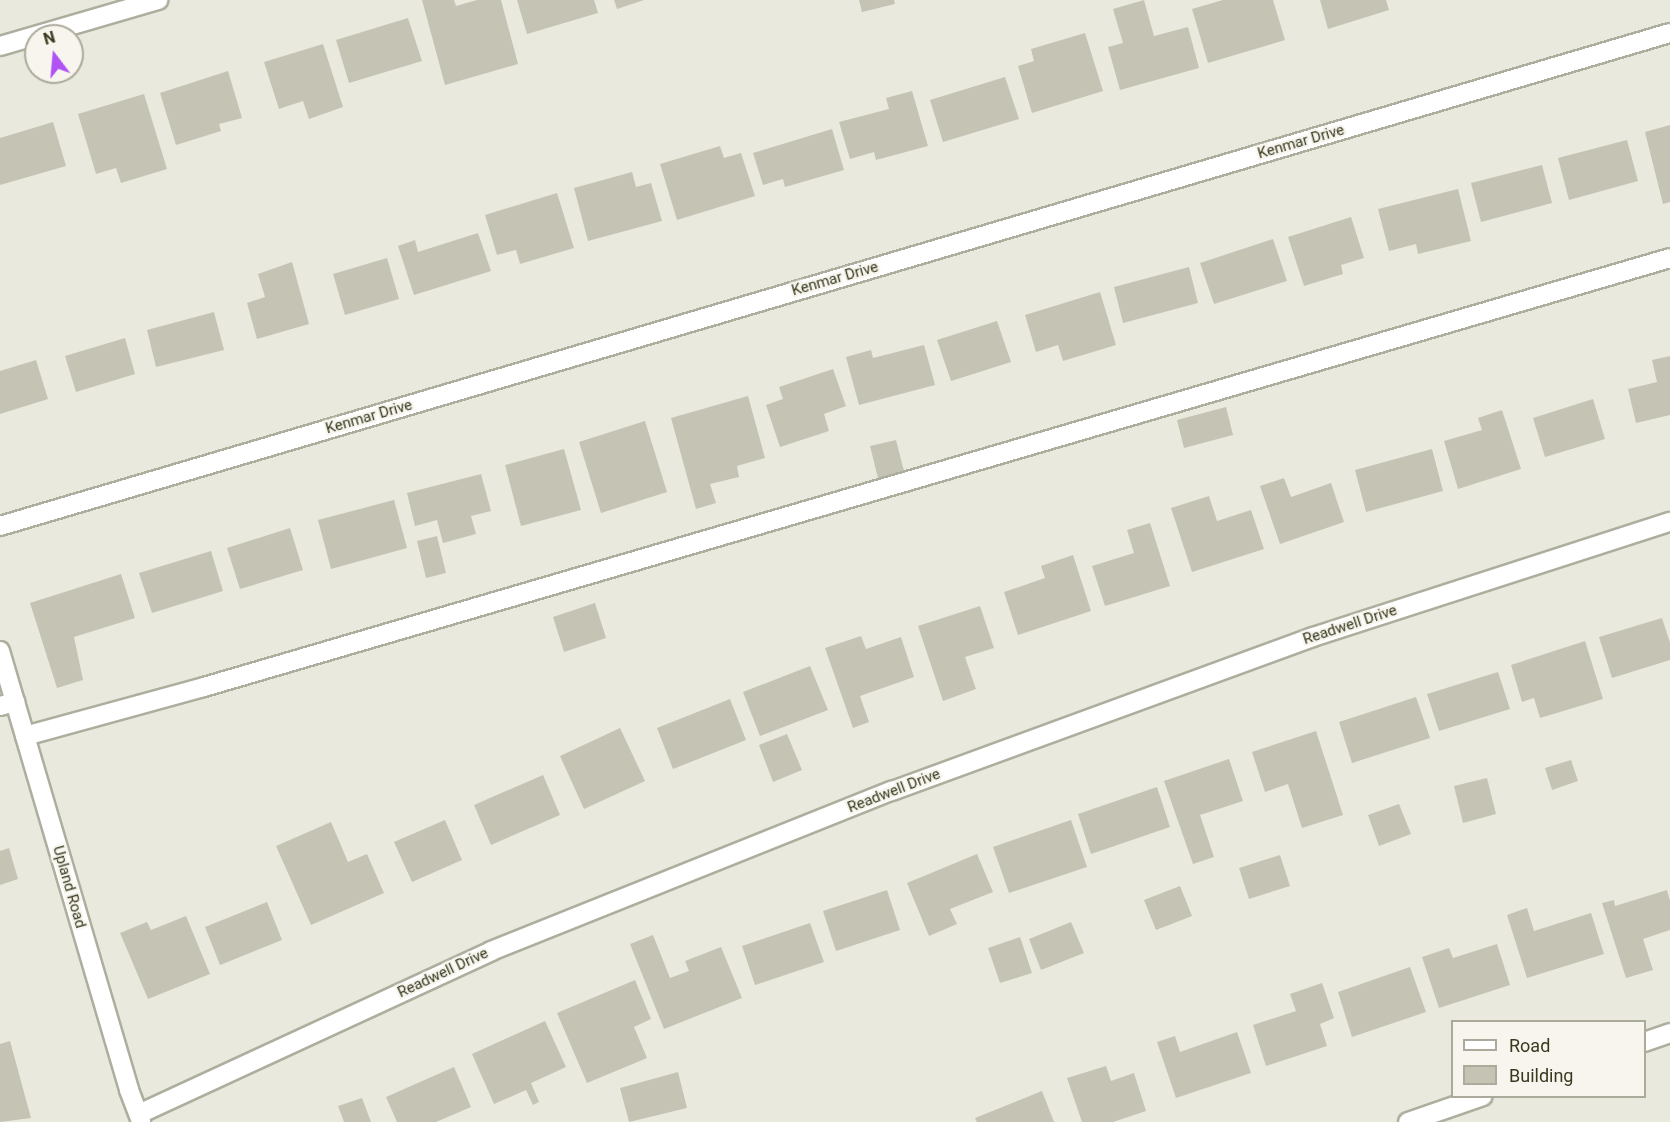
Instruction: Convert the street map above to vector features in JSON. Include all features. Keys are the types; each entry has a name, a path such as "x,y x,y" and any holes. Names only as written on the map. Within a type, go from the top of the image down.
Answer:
{"street":[{"path":"0,46 158,0"},
{"name":"Kenmar Drive","path":"0,526 1670,33"},
{"path":"25,736 204,687 1670,258"},
{"name":"Readwell Drive","path":"140,1118 491,951 892,791 1313,637 1670,522"},
{"name":"Upland Road","path":"0,651 7,704 25,736 140,1118"},
{"path":"1646,1041 1670,1033"},
{"path":"1408,1122 1477,1098"}],"building":[{"path":"422,0 454,0 456,6 477,0 501,0 518,64 445,85"},
{"path":"517,0 594,0 598,13 527,34"},
{"path":"614,0 644,0 617,9"},
{"path":"859,0 894,0 895,4 862,12"},
{"path":"1144,0 1154,36 1188,27 1199,68 1120,90 1108,47 1123,43 1113,9"},
{"path":"1223,0 1273,0 1285,40 1208,63 1192,9"},
{"path":"1320,0 1386,0 1389,10 1328,29"},
{"path":"408,18 422,61 349,83 336,40"},
{"path":"1085,33 1103,91 1032,113 1018,66 1034,61 1031,49"},
{"path":"323,44 343,107 309,119 303,101 279,109 264,62"},
{"path":"228,71 242,118 219,124 221,131 176,145 160,93"},
{"path":"1005,77 1019,119 943,142 930,100"},
{"path":"912,91 928,146 876,160 874,152 850,159 839,122 889,109 886,98"},
{"path":"144,94 167,169 121,183 116,168 96,174 78,114"},
{"path":"53,122 66,166 0,185 0,138"},
{"path":"1670,125 1670,202 1663,204 1645,132"},
{"path":"832,129 844,170 785,187 783,179 763,185 753,153"},
{"path":"1627,140 1638,181 1569,200 1558,158"},
{"path":"720,146 724,158 741,153 755,196 677,220 660,164"},
{"path":"1542,165 1552,203 1481,222 1471,183"},
{"path":"632,172 636,187 651,183 662,221 588,241 574,188"},
{"path":"1458,189 1471,241 1418,254 1416,244 1389,251 1378,209"},
{"path":"557,193 574,248 520,264 516,250 497,255 485,215"},
{"path":"1351,217 1364,258 1341,265 1343,274 1304,286 1288,237"},
{"path":"478,233 491,271 414,295 398,246 415,240 418,252"},
{"path":"1273,239 1287,281 1214,304 1200,263"},
{"path":"387,258 399,299 345,315 333,274"},
{"path":"292,262 309,324 257,339 247,303 265,297 258,274"},
{"path":"1189,267 1198,303 1123,323 1114,287"},
{"path":"1100,292 1116,345 1063,361 1058,345 1036,352 1025,315"},
{"path":"214,312 224,350 156,367 147,330"},
{"path":"997,321 1011,362 951,381 937,340"},
{"path":"125,338 135,374 76,392 65,356"},
{"path":"924,345 935,385 859,405 846,357 871,350 873,358"},
{"path":"1670,356 1670,415 1636,423 1628,389 1657,382 1652,360"},
{"path":"36,360 48,399 0,414 0,371"},
{"path":"833,369 846,406 824,414 829,431 780,447 766,405 783,399 779,387"},
{"path":"748,396 765,458 737,466 739,477 710,484 716,503 696,509 671,418"},
{"path":"1593,399 1605,439 1545,457 1533,418"},
{"path":"1226,407 1233,435 1184,448 1177,420"},
{"path":"1502,410 1521,469 1458,489 1444,441 1482,430 1478,418"},
{"path":"645,421 667,492 601,513 579,442"},
{"path":"896,440 904,471 878,478 870,446"},
{"path":"564,449 581,510 521,526 505,465"},
{"path":"1432,449 1443,491 1366,512 1355,470"},
{"path":"481,474 491,511 471,516 476,534 443,543 437,520 415,526 407,493"},
{"path":"1284,478 1291,497 1331,483 1344,522 1280,544 1260,486"},
{"path":"1209,496 1217,521 1251,510 1264,549 1192,572 1171,508"},
{"path":"394,500 407,548 331,569 318,520"},
{"path":"1150,523 1170,586 1105,606 1092,566 1134,553 1127,530"},
{"path":"290,528 303,570 240,589 227,548"},
{"path":"437,536 446,573 426,578 417,541"},
{"path":"211,551 223,591 152,613 139,573"},
{"path":"1073,555 1091,611 1018,635 1004,592 1045,578 1041,566"},
{"path":"121,574 135,618 74,637 83,680 57,688 30,603"},
{"path":"595,603 606,638 564,652 553,617"},
{"path":"980,606 994,648 965,657 976,689 943,701 918,626"},
{"path":"1662,618 1670,643 1670,660 1612,678 1599,637"},
{"path":"861,636 866,649 901,637 914,677 860,696 869,722 853,728 825,648"},
{"path":"1585,641 1603,699 1540,718 1534,698 1522,702 1511,665"},
{"path":"810,666 828,710 760,736 743,692"},
{"path":"1498,672 1510,709 1439,731 1427,694"},
{"path":"1416,697 1430,738 1352,763 1339,722"},
{"path":"730,699 746,740 673,769 657,728"},
{"path":"620,728 645,781 584,809 560,756"},
{"path":"1316,731 1343,815 1302,828 1288,784 1265,792 1252,752"},
{"path":"787,734 802,770 773,782 759,745"},
{"path":"1229,759 1243,801 1200,815 1214,857 1193,864 1164,781"},
{"path":"1571,760 1578,781 1552,790 1545,768"},
{"path":"543,775 560,815 491,845 474,805"},
{"path":"1487,778 1496,814 1463,823 1454,786"},
{"path":"1157,787 1170,827 1091,854 1078,814"},
{"path":"1399,804 1411,834 1379,846 1368,815"},
{"path":"445,820 462,860 412,882 394,842"},
{"path":"1071,820 1087,867 1009,893 993,847"},
{"path":"331,822 348,862 367,854 384,893 311,925 276,846"},
{"path":"9,848 18,879 0,885 0,851"},
{"path":"977,854 993,892 950,909 957,924 929,936 907,883"},
{"path":"1280,855 1290,886 1249,899 1239,868"},
{"path":"1180,886 1192,916 1156,930 1144,900"},
{"path":"887,890 900,930 836,951 823,911"},
{"path":"1667,890 1670,901 1670,930 1643,939 1653,970 1626,978 1602,903 1614,900 1615,906"},
{"path":"267,902 282,940 220,965 205,927"},
{"path":"1527,908 1534,931 1591,913 1604,954 1527,978 1507,915"},
{"path":"186,916 210,974 148,999 120,933 147,922 151,930"},
{"path":"1071,922 1084,953 1041,970 1029,939"},
{"path":"810,923 824,962 755,985 742,946"},
{"path":"653,935 670,978 689,971 685,961 721,947 742,998 664,1029 630,944"},
{"path":"1020,937 1032,973 1000,983 988,948"},
{"path":"1497,944 1510,985 1439,1008 1422,957 1449,948 1453,958"},
{"path":"1410,967 1426,1012 1352,1037 1338,992"},
{"path":"635,980 651,1019 634,1027 647,1058 587,1083 557,1013"},
{"path":"1322,983 1334,1018 1320,1024 1327,1046 1266,1066 1253,1025 1296,1011 1290,994"},
{"path":"545,1021 566,1067 531,1083 539,1102 533,1105 526,1090 494,1104 472,1054"},
{"path":"1237,1032 1251,1073 1176,1098 1157,1042 1175,1036 1180,1052"},
{"path":"10,1041 31,1118 0,1122 0,1044"},
{"path":"1106,1066 1111,1081 1134,1073 1146,1111 1113,1122 1082,1122 1067,1078"},
{"path":"454,1067 471,1107 436,1122 397,1122 386,1097"},
{"path":"678,1072 687,1108 629,1122 620,1088"},
{"path":"1042,1091 1054,1122 977,1122 975,1118"},
{"path":"362,1098 371,1122 344,1122 338,1106"}]}
